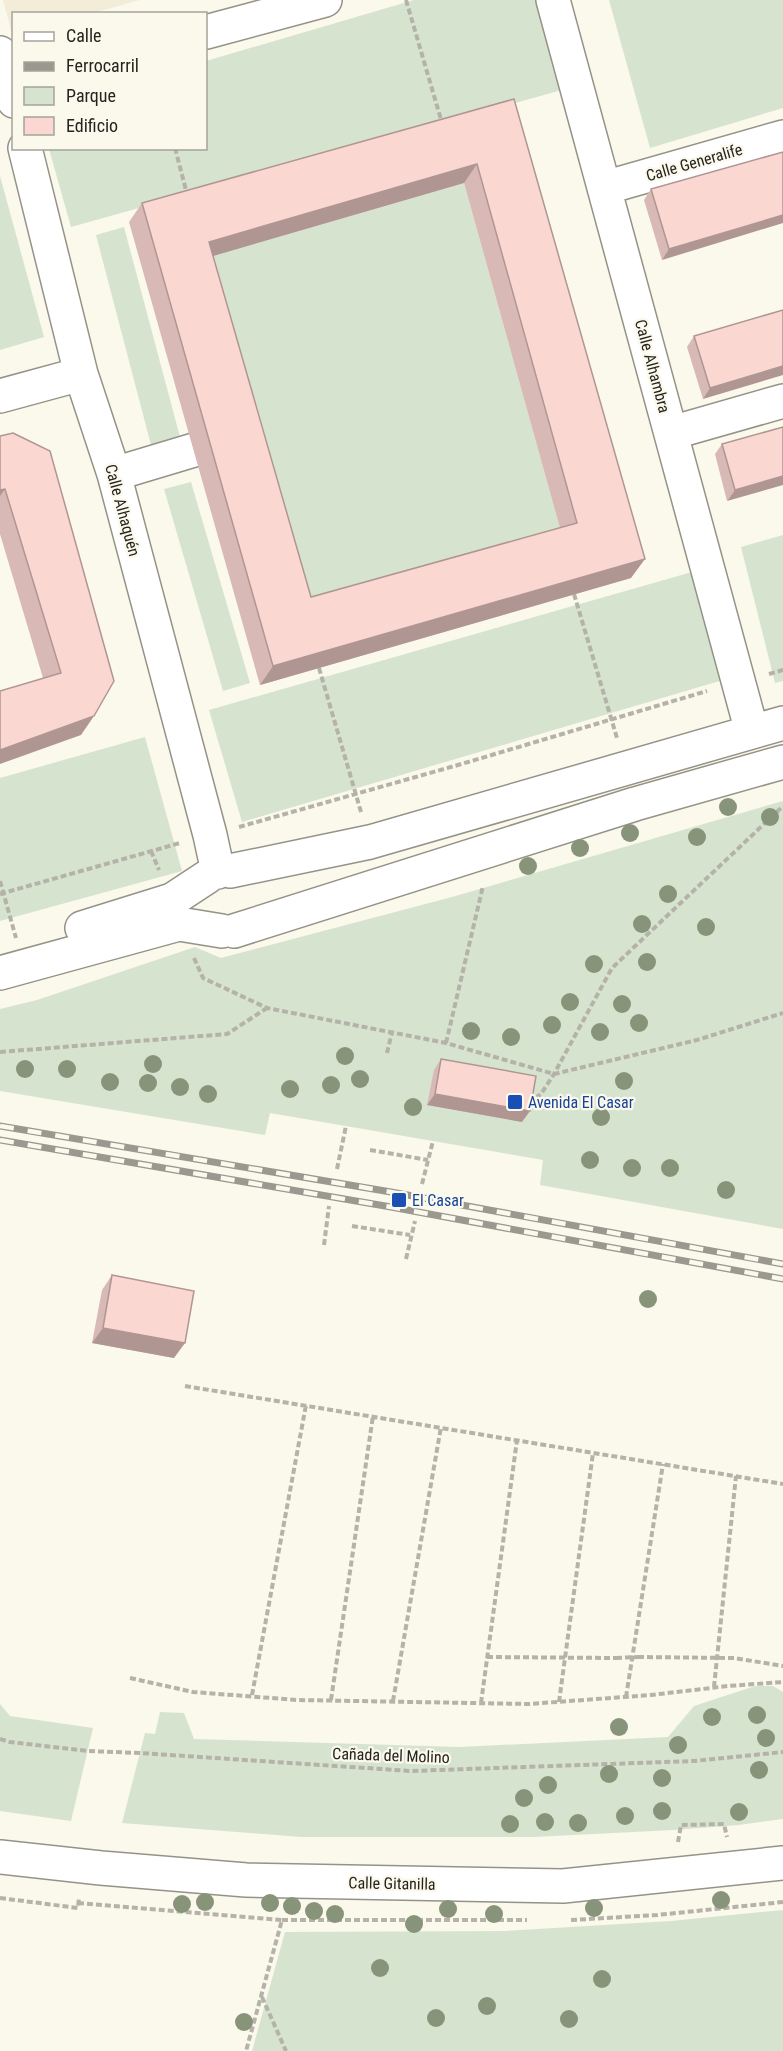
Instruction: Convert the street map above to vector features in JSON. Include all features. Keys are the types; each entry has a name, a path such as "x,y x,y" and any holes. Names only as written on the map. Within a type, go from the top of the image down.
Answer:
{"street":[{"path":"207,32 325,0"},
{"name":"Calle Alhambra","path":"553,0 752,732"},
{"path":"0,53 12,91"},
{"name":"Calle Generalife","path":"604,188 783,136"},
{"name":"Calle Alhaquén","path":"25,150 81,374 114,474 210,835 218,873"},
{"path":"0,396 81,374"},
{"path":"671,433 783,401"},
{"path":"114,474 194,450"},
{"path":"6,958 175,912 218,873 370,842 783,723"},
{"path":"175,912 228,931 244,926 252,916 256,905 255,893 250,883 241,875 218,873 198,892 197,909 202,920 211,928 228,931 702,784 783,762"},
{"name":"Calle Gitanilla","path":"0,1857 246,1880 563,1886 783,1863"}],"path":[{"path":"406,0 445,134"},
{"path":"176,150 191,205"},
{"path":"574,594 626,769"},
{"path":"319,669 370,842"},
{"path":"2,894 612,720 738,681 783,670"},
{"path":"525,1105 541,1094 554,1074 612,968 783,806"},
{"path":"446,1043 491,850"},
{"path":"151,851 203,978 267,1008 446,1043 554,1074 697,1040 783,1013"},
{"path":"0,881 6,958"},
{"path":"0,1052 227,1034 267,1008"},
{"path":"387,1053 392,1032"},
{"path":"337,1169 346,1126"},
{"path":"422,1184 433,1141"},
{"path":"370,1150 428,1160"},
{"path":"324,1245 329,1206"},
{"path":"406,1259 414,1221"},
{"path":"352,1226 411,1235"},
{"path":"185,1386 783,1484"},
{"path":"252,1695 306,1405"},
{"path":"331,1701 373,1416"},
{"path":"393,1701 441,1427"},
{"path":"481,1703 517,1440"},
{"path":"559,1702 593,1453"},
{"path":"626,1697 663,1464"},
{"path":"714,1687 736,1476"},
{"path":"487,1657 734,1658 783,1665"},
{"path":"130,1678 193,1692 297,1700 529,1704 782,1682 783,1675"},
{"name":"Cañada del Molino","path":"0,1739 10,1743 88,1751 411,1771 694,1761 783,1752"},
{"path":"680,1834 681,1825 724,1824 726,1832"},
{"path":"78,1903 282,1920 246,2051"},
{"path":"261,1996 286,2051"}],"shaded area":[{"path":"3,0 140,0 97,12 12,12 12,33"}],"green space":[{"path":"414,0 553,0 576,86 71,227 49,150 207,150 207,61"},
{"path":"609,0 783,0 783,108 650,148"},
{"path":"0,176 44,337 0,350"},
{"path":"464,183 564,542 297,616 196,261"},
{"path":"124,227 180,437 151,445 96,235"},
{"path":"191,482 250,683 223,691 164,489"},
{"path":"783,535 783,681 775,683 741,547"},
{"path":"692,572 723,680 242,822 209,710"},
{"path":"145,737 182,871 0,921 0,778"},
{"path":"783,801 783,1229 540,1185 543,1160 270,1113 265,1135 0,1091 0,1009 37,1000 195,947 221,958 452,897"},
{"path":"755,1686 773,1686 783,1692 783,1819 673,1830 534,1837 301,1837 122,1823 145,1733 155,1734 160,1712 184,1713 194,1739 459,1747 668,1737 694,1706"},
{"path":"0,1704 10,1716 93,1728 71,1821 0,1811"},
{"path":"783,1910 783,2051 252,2051 285,1932 505,1931 671,1921"}],"building":[{"path":"514,99 645,559 273,666 142,203","holes":["477,164 577,523 311,597 209,242"]},
{"path":"783,152 783,215 669,249 651,189"},
{"path":"783,310 783,366 710,388 694,336"},
{"path":"783,427 783,476 735,490 722,444"},
{"path":"13,433 50,451 114,681 94,716 0,750 0,691 61,673 5,489 0,490 0,436"},
{"path":"441,1059 536,1076 530,1111 435,1094"},
{"path":"112,1275 194,1291 185,1343 103,1328"}],"railway":[{"path":"0,1126 391,1192 783,1264"},
{"path":"0,1140 391,1207 783,1279"}],"place":[{"name":"Avenida El Casar","path":"515,1102"},
{"name":"El Casar","path":"399,1200"}]}
